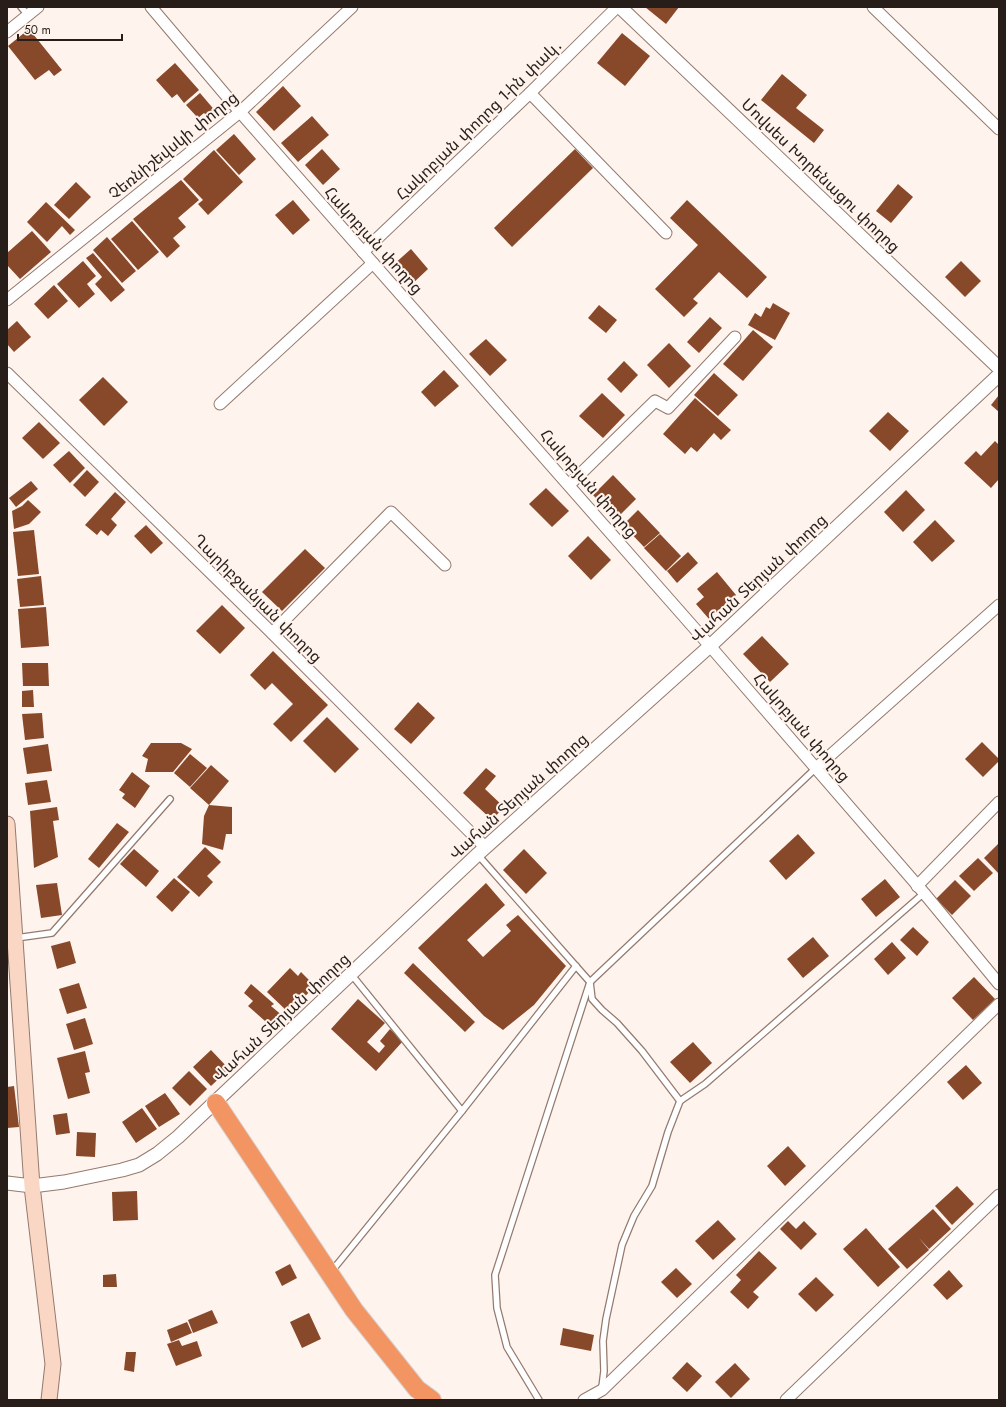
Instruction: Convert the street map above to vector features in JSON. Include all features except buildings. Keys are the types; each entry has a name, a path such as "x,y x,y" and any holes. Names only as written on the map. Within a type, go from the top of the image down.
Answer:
{"highway":[{"path":"216,1103 354,1310 417,1389 432,1400"}],"main road":[{"path":"7,824 32,1186 53,1364 49,1400"}],"street":[{"path":"7,32 25,11 38,7"},
{"name":"Հակոբյան փողոց","path":"151,7 362,252 569,485 816,768 999,984"},
{"name":"Չեռնիշեվսկի փողոց","path":"7,300 240,112 352,7"},
{"name":"Հակոբյան փողոց 1-ին փակ․","path":"362,252 530,93 617,7"},
{"name":"Մովսես Խորենացու փողոց","path":"620,7 999,368"},
{"path":"873,7 999,129"},
{"path":"530,93 666,233"},
{"path":"220,404 373,263"},
{"path":"569,485 655,401 668,408 735,337"},
{"name":"Ղարիբջանյան փողոց","path":"7,373 272,633 482,851"},
{"name":"Վահան Տերյան փողոց","path":"7,1183 32,1186 64,1182 122,1170 139,1165 157,1154 178,1137 216,1103 482,851 710,646 999,375"},
{"path":"272,633 391,512 445,564"},
{"path":"816,768 999,605"},
{"path":"920,890 999,802"},
{"path":"584,1400 602,1390 999,1004"},
{"path":"786,1400 999,1195"}],"lane":[{"path":"539,1400 507,1347 497,1308 495,1275 590,982 816,768"},
{"path":"15,938 52,933 170,799"},
{"path":"482,851 590,982 592,999 617,1023 642,1051 680,1101"},
{"path":"602,1390 604,1370 603,1341 606,1319 622,1245 634,1216 652,1186 668,1132 680,1101 705,1084 920,890"},
{"path":"329,1273 462,1111 576,966"},
{"path":"351,974 462,1111"}]}
